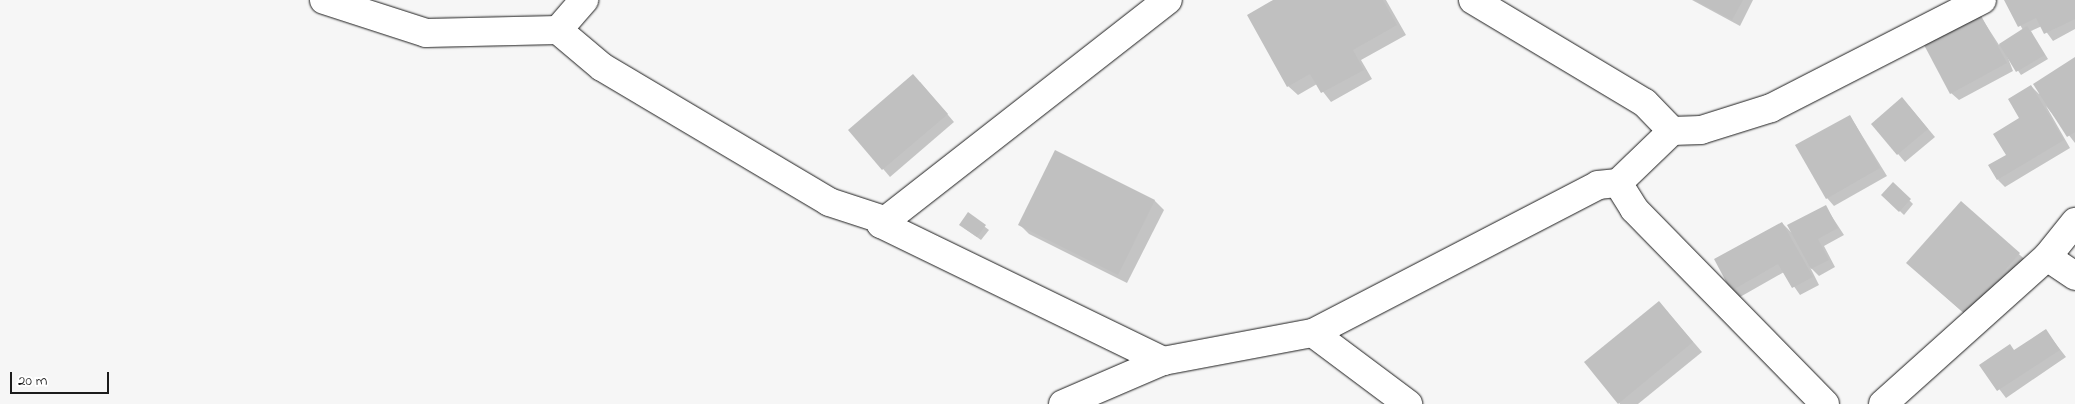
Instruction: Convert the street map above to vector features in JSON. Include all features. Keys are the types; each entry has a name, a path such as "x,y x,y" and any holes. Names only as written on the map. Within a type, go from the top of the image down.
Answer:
{"street":[{"path":"324,0 426,33 558,30 602,67 829,202 884,220 881,224"},
{"path":"558,30 584,0"},
{"path":"881,224 1168,0"},
{"path":"1473,0 1645,103 1672,131"},
{"path":"1064,404 1163,361 1313,333 1598,186 1618,183 1672,131 1701,130 1771,108 1982,0"},
{"path":"1618,183 1634,210 1825,404"},
{"path":"1883,404 2047,257 2075,222"},
{"path":"881,224 1163,361"},
{"path":"2047,257 2075,276"},
{"path":"1313,333 1408,404"}],"building":[{"path":"1273,0 1383,0 1397,25 1353,50 1364,70 1321,93 1310,74 1287,87 1247,15"},
{"path":"1694,0 1743,0 1732,20"},
{"path":"2004,0 2075,0 2075,19 2044,34 2036,18 2018,27"},
{"path":"1979,12 2007,63 1950,94 1923,43"},
{"path":"2027,26 2045,55 2016,72 1999,44"},
{"path":"2075,57 2075,132 2067,137 2033,84"},
{"path":"913,74 948,114 882,170 848,130"},
{"path":"2031,85 2064,140 1997,180 1988,165 2006,155 1993,134 2019,118 2008,99"},
{"path":"1902,97 1928,129 1897,155 1871,124"},
{"path":"1850,115 1880,168 1826,199 1795,145"},
{"path":"1055,150 1155,200 1118,275 1018,225"},
{"path":"1893,182 1911,199 1899,212 1881,195"},
{"path":"1961,201 2020,253 1966,315 1906,263"},
{"path":"1826,205 1838,228 1818,239 1829,260 1811,269 1787,225"},
{"path":"968,212 986,225 977,237 959,225"},
{"path":"1782,222 1813,277 1792,288 1778,264 1731,291 1714,259"},
{"path":"1659,301 1693,342 1618,404 1584,362"},
{"path":"2046,329 2060,350 1997,391 1979,365 2010,344 2014,350"}]}
